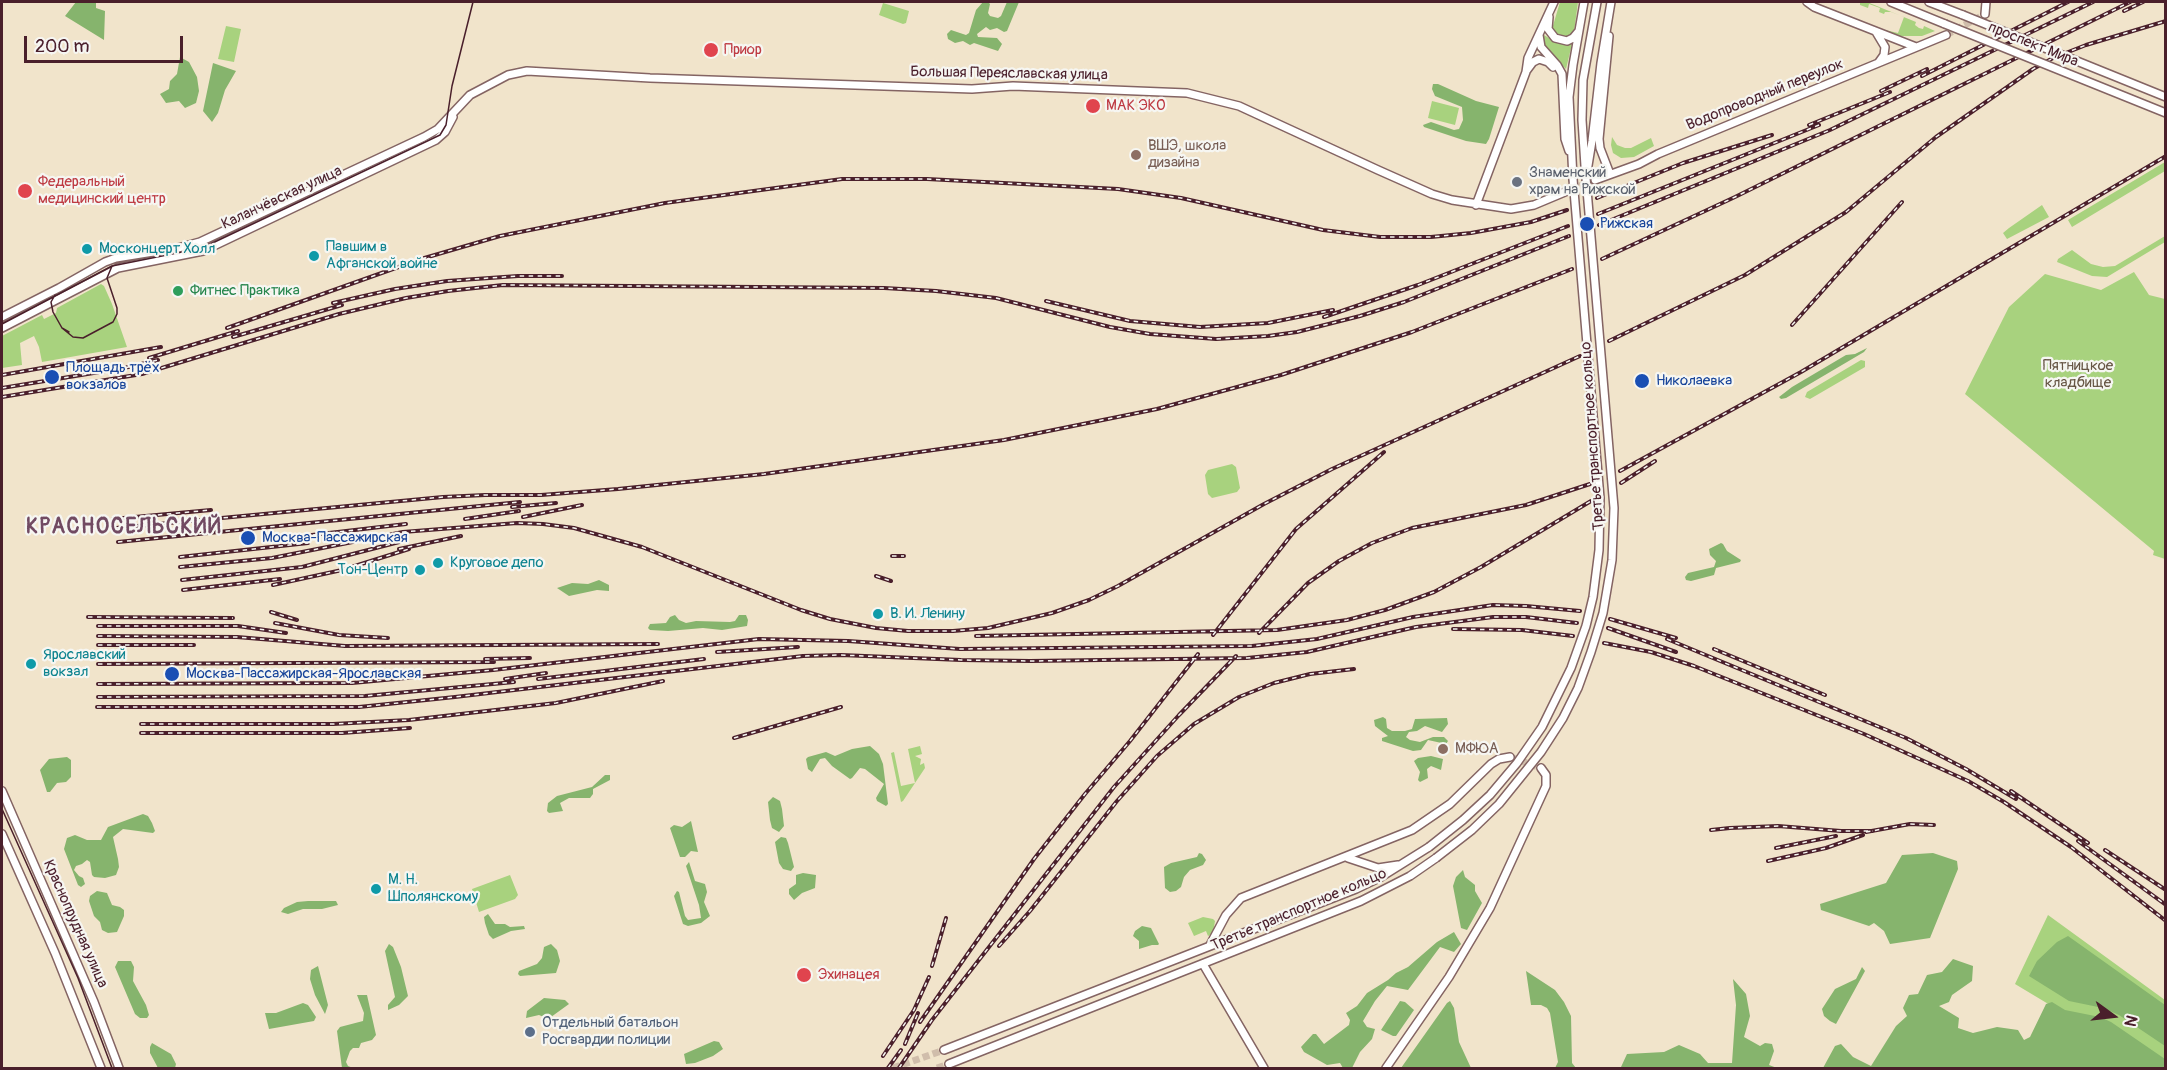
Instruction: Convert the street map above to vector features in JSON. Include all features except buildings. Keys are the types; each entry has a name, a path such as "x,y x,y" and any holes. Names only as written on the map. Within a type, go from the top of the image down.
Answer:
{"main road":[{"name":"Третье транспортное кольцо","path":"944,1050 1368,883 1403,864 1457,826 1490,795 1530,744 1551,711 1566,682 1579,648 1590,610 1599,558 1600,508 1571,157 1569,97 1584,2"},
{"name":"Третье транспортное кольцо","path":"949,1064 1374,896 1410,876 1472,830 1499,804 1541,752 1563,718 1578,688 1591,652 1604,606 1612,551 1613,497 1586,178 1582,97 1597,2"},
{"path":"1586,178 1611,2"},
{"path":"1807,2 1916,47"},
{"path":"1813,2 1827,12"},
{"name":"проспект Мира","path":"1891,2 2166,113"},
{"name":"проспект Мира","path":"1929,2 2166,97"},
{"path":"1985,14 1986,2"},
{"path":"1553,5 1548,26 1551,36 1567,41 1575,36 1579,29"},
{"path":"1476,205 1526,72 1528,58 1553,5"},
{"path":"1609,12 1609,41 1599,139 1610,174"},
{"path":"1540,30 1539,44 1562,74 1562,94"},
{"path":"1875,31 1885,47 1884,55 1878,63"},
{"name":"Водопроводный переулок","path":"1595,180 1946,34"},
{"path":"1526,72 1536,60 1541,59 1548,62 1559,75 1566,142 1571,157"},
{"name":"Большая Переяславская улица","path":"445,122 470,95 508,75 532,70 650,78 972,89 1013,86 1177,92 1201,95 1239,106 1432,194 1476,205 1518,209 1565,192"},
{"name":"Каланчёвская улица","path":"2,328 109,272 132,264 203,250 410,153 439,138 445,132 458,106"},
{"name":"Каланчёвская улица","path":"2,317 109,260 200,242 434,133 445,122"},
{"path":"1208,947 1226,915 1240,898 1400,836 1426,822 1450,804 1491,764 1499,759 1510,757"},
{"path":"1386,1068 1449,977 1490,908 1546,786 1546,775 1541,768"},
{"name":"Краснопрудная улица","path":"2,791 90,992 119,1068"},
{"name":"Краснопрудная улица","path":"2,834 55,953 101,1068"},
{"path":"1372,847 1367,860 1372,866"},
{"path":"1345,858 1372,866 1386,867 1403,864"},
{"path":"1203,964 1264,1068"}],"green space":[{"path":"76,2 96,2 96,8 105,11 104,40 65,16"},
{"path":"983,2 990,4 988,13 990,16 998,18 1007,2 1019,2 1007,31 1004,32 997,28 990,30 986,27 977,34 978,37 997,38 1002,44 998,51 974,43 970,45 963,41 955,43 948,39 947,34 951,30 966,35 969,33 976,10"},
{"path":"1560,2 1578,2 1574,32 1566,37 1559,36 1552,29"},
{"path":"1860,2 1867,2 1900,15 1891,12 1884,14 1879,12 1880,8 1869,4 1868,8 1860,5"},
{"path":"883,3 909,11 906,23 903,24 879,15"},
{"path":"1904,17 1916,22 1915,25 1919,28 1923,29 1924,26 1935,31 1922,36 1899,36 1885,30 1898,33"},
{"path":"226,26 241,29 234,62 218,59"},
{"path":"1544,35 1557,43 1572,44 1566,69 1544,47 1541,40"},
{"path":"180,57 189,62 197,77 199,91 196,103 185,108 179,101 166,103 160,94 169,89 170,81 177,74"},
{"path":"213,63 236,71 225,90 218,113 212,122 203,111"},
{"path":"1433,84 1438,84 1476,101 1499,107 1486,144 1466,141 1424,127 1423,125 1431,122 1454,130 1459,129 1463,120 1462,107 1435,96 1432,89"},
{"path":"1432,101 1459,108 1455,125 1428,118"},
{"path":"1612,137 1617,145 1625,148 1631,148 1651,138 1654,146 1634,157 1621,158 1613,153"},
{"path":"2165,162 2165,171 2072,227 2068,220"},
{"path":"2042,205 2049,217 2007,239 2003,233"},
{"path":"2165,236 2165,242 2107,277 2092,276 2057,262 2072,250 2091,264 2103,267 2115,266"},
{"name":"Пятницкое кладбище","path":"2134,272 2149,295 2165,299 2165,559 2153,555 2154,551 1965,394 2009,307 2045,274 2101,290"},
{"path":"101,284 112,304 127,347 42,362 34,336 20,343 22,365 2,368 2,336 42,315 44,319 56,313 57,308"},
{"path":"1867,348 1864,352 1786,398 1779,397 1846,355 1855,354"},
{"path":"1861,360 1865,361 1865,367 1810,399 1805,397 1807,392"},
{"path":"1232,464 1236,467 1240,488 1237,492 1212,498 1208,494 1205,475 1208,470"},
{"path":"1721,543 1727,551 1741,560 1740,562 1716,568 1714,575 1691,581 1686,580 1688,573 1714,567 1716,561 1710,555 1709,549"},
{"path":"599,580 609,585 609,591 597,590 569,596 557,588 572,583 588,584"},
{"path":"675,615 686,623 730,622 735,621 739,615 746,615 748,620 747,626 722,630 703,628 668,631 648,628 650,624 666,623 670,617"},
{"path":"1383,717 1386,719 1387,728 1392,731 1412,729 1415,719 1447,718 1448,724 1442,732 1425,726 1417,731 1409,732 1406,737 1420,742 1433,737 1444,737 1448,741 1446,744 1428,740 1421,750 1413,751 1382,741 1382,738 1388,736 1375,726 1374,720"},
{"path":"870,746 879,754 883,764 888,804 886,806 876,798 884,784 865,769 860,768 850,779 825,758 820,759 812,772 808,769 806,759 808,757 826,752 835,756 852,749"},
{"path":"920,746 922,754 915,756 921,759 920,765 924,763 925,768 915,783 908,749"},
{"path":"894,752 901,786 915,783 901,802 891,753"},
{"path":"1431,756 1443,759 1441,770 1431,766 1427,769 1428,778 1420,782 1418,780 1420,772 1414,761"},
{"path":"67,757 71,760 71,777 66,782 57,783 50,792 47,792 40,770 49,759"},
{"path":"605,775 610,775 610,780 593,789 590,798 569,798 560,803 563,811 549,813 547,811 548,803 557,796 592,787"},
{"path":"773,797 780,801 782,809 784,826 779,832 772,828 770,820 768,802"},
{"path":"143,814 148,816 152,823 155,831 153,833 123,829 113,837 119,867 116,875 105,878 94,877 90,862 87,860 76,866 74,870 83,878 85,884 81,887 78,885 64,849 67,838 75,835 87,840 101,840 108,827"},
{"path":"691,821 698,852 691,851 685,857 680,857 670,828 674,825 682,827"},
{"path":"781,837 786,838 788,843 794,867 791,871 783,869 779,863 775,842"},
{"path":"1199,853 1206,860 1203,865 1190,870 1184,877 1181,887 1176,891 1170,892 1165,888 1164,867 1197,857"},
{"path":"1933,853 1957,861 1958,869 1930,938 1890,944 1884,931 1874,923 1869,926 1821,910 1820,904 1886,883 1902,855"},
{"path":"689,862 695,881 705,884 707,892 704,902 710,916 701,923 688,926 683,924 674,896 677,891 679,892 688,920 701,918 686,866"},
{"path":"1463,870 1465,877 1475,885 1475,891 1482,903 1467,930 1461,928 1453,886 1456,877"},
{"path":"803,873 816,875 815,888 802,893 794,900 789,894 789,889 796,884 796,875"},
{"path":"510,875 518,895 515,899 479,912 472,889"},
{"path":"97,891 107,893 112,905 124,910 124,916 117,932 108,933 102,930 100,922 94,916 89,901 90,896"},
{"path":"336,901 338,905 322,909 303,909 288,914 281,912 284,908 297,902"},
{"path":"488,914 495,924 505,924 510,927 524,926 525,929 511,931 493,939 485,923 484,917"},
{"path":"2048,915 2165,1000 2165,1068 2017,1068 2050,1005 2015,984"},
{"path":"1203,917 1215,921 1213,933 1208,936 1206,931 1194,936 1188,923"},
{"path":"1142,926 1151,928 1158,945 1139,949 1139,941 1133,936 1135,931"},
{"path":"1454,932 1461,944 1454,952 1440,947 1408,990 1387,986 1375,1001 1363,1021 1367,1027 1375,1029 1372,1039 1360,1052 1352,1068 1343,1068 1340,1063 1327,1065 1304,1052 1301,1047 1313,1034 1316,1034 1324,1044 1349,1025 1350,1020 1346,1013 1357,1006 1367,993 1408,967 1437,942"},
{"path":"2068,936 2165,1005 2165,1046 2119,1015 2103,1008 2069,1001 2029,976 2037,961 2057,942"},
{"path":"389,944 393,947 401,967 408,996 399,1005 388,1010 388,1005 395,997 385,951"},
{"path":"551,944 557,950 560,961 556,973 520,976 518,974 519,971 537,964 542,958 544,947"},
{"path":"1953,959 1973,966 1972,981 1952,995 1949,1002 1939,1006 1959,1018 1958,1028 1973,1033 1997,1027 2018,1030 2024,1040 2030,1037 2046,1004 2052,1002 2065,1010 2100,1017 2111,1022 2165,1059 2165,1068 1823,1068 1835,1046 1841,1044 1853,1057 1871,1066 1896,1026 1907,1016 1903,1008 1909,995 1918,994 1927,975 1942,972"},
{"path":"118,961 131,961 134,967 133,981 146,1005 149,1015 147,1018 140,1018 135,1014 115,967"},
{"path":"318,966 328,1005 325,1014 310,979 311,970"},
{"path":"1862,967 1865,971 1836,1024 1830,1021 1824,1016 1822,1009 1835,989 1856,979"},
{"path":"1526,971 1555,990 1564,1002 1571,1016 1572,1063 1576,1068 1555,1068 1558,1062 1550,1013 1541,1005 1531,1005"},
{"path":"1733,979 1746,994 1750,1016 1744,1037 1760,1046 1765,1043 1772,1044 1774,1051 1769,1065 1777,1068 1591,1068 1621,1067 1627,1054 1664,1052 1679,1045 1700,1054 1708,1063 1732,1063 1736,1005"},
{"path":"357,995 367,995 376,1035 372,1040 361,1043 359,1048 353,1048 350,1051 346,1062 353,1068 342,1068 337,1031 340,1027 363,1021 364,1013"},
{"path":"544,998 565,1000 569,1004 551,1017 546,1018 539,1015 526,1018 527,1011"},
{"path":"1400,1001 1405,1002 1414,1010 1396,1036 1393,1036 1381,1030"},
{"path":"1450,1001 1454,1008 1459,1042 1471,1068 1401,1068 1447,1003"},
{"path":"303,1003 308,1005 316,1017 314,1021 269,1029 265,1013 276,1013"},
{"path":"714,1041 719,1042 723,1049 713,1056 686,1064 684,1054"},
{"path":"152,1043 171,1054 176,1064 175,1068 158,1068 150,1053"}],"tunnel":[{"path":"1946,35 1985,14"},
{"path":"1570,190 1595,180"},
{"path":"1510,757 1541,768"},
{"path":"893,1068 944,1050"},
{"path":"937,1068 949,1064"}],"tram line":[{"path":"2,324 112,266 202,248 440,135 446,125 452,86 473,2"},
{"path":"62,328 73,337 83,338 113,322 117,308 107,278 112,266"},
{"path":"55,295 51,302 53,312 62,328 69,332"},
{"path":"2,809 78,978 112,1068"}],"railway":[{"path":"1922,76 2068,2"},
{"path":"1599,225 1830,130 2093,2"},
{"path":"1602,259 1735,197 2130,2"},
{"path":"2124,11 2143,2"},
{"path":"1609,341 1745,275 1846,212 1936,137 2033,69 2086,45 2166,21"},
{"path":"1881,91 1927,69"},
{"path":"1809,125 1890,92"},
{"path":"1598,214 1819,125"},
{"path":"1597,198 1683,163 1772,135"},
{"path":"1620,471 1801,372 2166,156"},
{"path":"227,328 421,259 500,236 665,203 842,179 927,179 1118,189 1181,198 1323,230 1380,237 1431,237 1471,233 1531,222 1567,210"},
{"path":"1792,325 1902,202"},
{"path":"1324,317 1418,285 1568,226"},
{"path":"2,397 142,374 339,314 406,298 503,285 884,288 936,291 996,298 1110,327 1150,334 1216,339 1268,336 1297,332 1404,302 1569,236"},
{"path":"116,528 443,497 541,495 618,489 764,474 1004,440 1157,409 1281,375 1412,332 1572,269"},
{"path":"333,303 395,289 447,281 518,276 562,276"},
{"path":"1046,301 1130,321 1200,327 1268,323 1333,310"},
{"path":"233,337 342,305"},
{"path":"149,358 238,331"},
{"path":"2,375 161,347"},
{"path":"180,567 272,558 403,532 517,523 543,524 574,528 642,547 801,610 830,619 876,628 908,631 988,628 1052,613 1089,600 1332,469 1580,356"},
{"path":"2,388 124,368 158,360"},
{"path":"1213,635 1296,529 1384,452"},
{"path":"1621,483 1655,461"},
{"path":"1259,633 1308,583 1339,561 1372,543 1412,528 1526,505 1590,484"},
{"path":"976,636 1277,630 1347,620 1385,610 1434,592 1481,567 1591,501"},
{"path":"118,542 520,502"},
{"path":"512,507 556,503"},
{"path":"523,517 582,505"},
{"path":"113,519 211,510"},
{"path":"465,519 519,511"},
{"path":"295,537 406,524"},
{"path":"399,549 461,536"},
{"path":"182,580 302,567 407,540"},
{"path":"180,557 308,543"},
{"path":"273,585 342,570 409,549"},
{"path":"892,556 904,556"},
{"path":"876,576 891,581"},
{"path":"183,590 280,579"},
{"path":"98,684 352,683 493,670 759,639 848,641 960,649 1252,646 1317,639 1413,617 1493,605 1580,611"},
{"path":"271,612 297,620"},
{"path":"88,617 233,618"},
{"path":"97,707 359,707 803,656 841,655 1030,661 1247,658 1307,652 1416,627 1493,617 1526,617 1577,623"},
{"path":"1610,619 1676,638"},
{"path":"275,623 339,635 388,638"},
{"path":"98,626 238,626 286,633"},
{"path":"1608,628 1676,652"},
{"path":"1453,629 1522,630 1573,636"},
{"path":"98,636 237,637 345,646 658,644"},
{"path":"1667,639 1906,738 1966,769 2016,799"},
{"path":"1604,643 1651,652 1694,666 1864,734 1968,781 2071,847 2166,921"},
{"path":"98,645 194,645"},
{"path":"717,652 798,647"},
{"path":"1714,649 1825,695"},
{"path":"920,1022 1034,859 1198,654"},
{"path":"899,1068 932,1020 1114,787 1236,656"},
{"path":"485,659 530,658"},
{"path":"538,679 704,659"},
{"path":"98,664 494,662"},
{"path":"999,946 1030,911 1117,801 1157,756 1194,724 1239,697 1274,683 1310,674 1354,669"},
{"path":"505,679 546,673"},
{"path":"141,724 333,724 409,720 556,703 663,681"},
{"path":"98,697 365,696 514,682"},
{"path":"734,738 841,707"},
{"path":"141,733 342,733 410,728"},
{"path":"2011,791 2088,843"},
{"path":"1866,832 1910,824 1934,825"},
{"path":"1711,830 1778,826 1873,831"},
{"path":"1768,861 1826,848 1863,835"},
{"path":"1776,848 1836,836"},
{"path":"2078,841 2166,905"},
{"path":"2105,850 2166,890"},
{"path":"932,966 946,918"},
{"path":"883,1056 914,1010 929,977"},
{"path":"905,1044 918,1013"},
{"path":"888,1068 901,1050"}],"place":[{"name":"Приор","path":"711,50"},
{"name":"МАК ЭКО","path":"1093,106"},
{"name":"ВШЭ, школа дизайна","path":"1136,155"},
{"name":"Знаменский храм на Рижской","path":"1517,182"},
{"name":"Федеральный медицинский центр","path":"25,191"},
{"name":"Рижская","path":"1587,224"},
{"name":"Москонцерт Холл","path":"87,249"},
{"name":"Павшим в Афганской войне","path":"314,256"},
{"name":"Фитнес Практика","path":"178,291"},
{"name":"Площадь трёх вокзалов","path":"52,377"},
{"name":"Николаевка","path":"1642,381"},
{"name":"Москва-Пассажирская","path":"248,538"},
{"name":"Круговое депо","path":"438,563"},
{"name":"Тон-Центр","path":"420,570"},
{"name":"В. И. Ленину","path":"878,614"},
{"name":"Ярославский вокзал","path":"31,664"},
{"name":"Москва-Пассажирская-Ярославская","path":"172,674"},
{"name":"МФЮА","path":"1443,749"},
{"name":"М. Н. Шполянскому","path":"376,889"},
{"name":"Эхинацея","path":"804,975"},
{"name":"Отдельный батальон Росгвардии полиции","path":"530,1032"}],"district":[{"name":"КРАСНОСЕЛЬСКИЙ","path":"124,528"}]}
